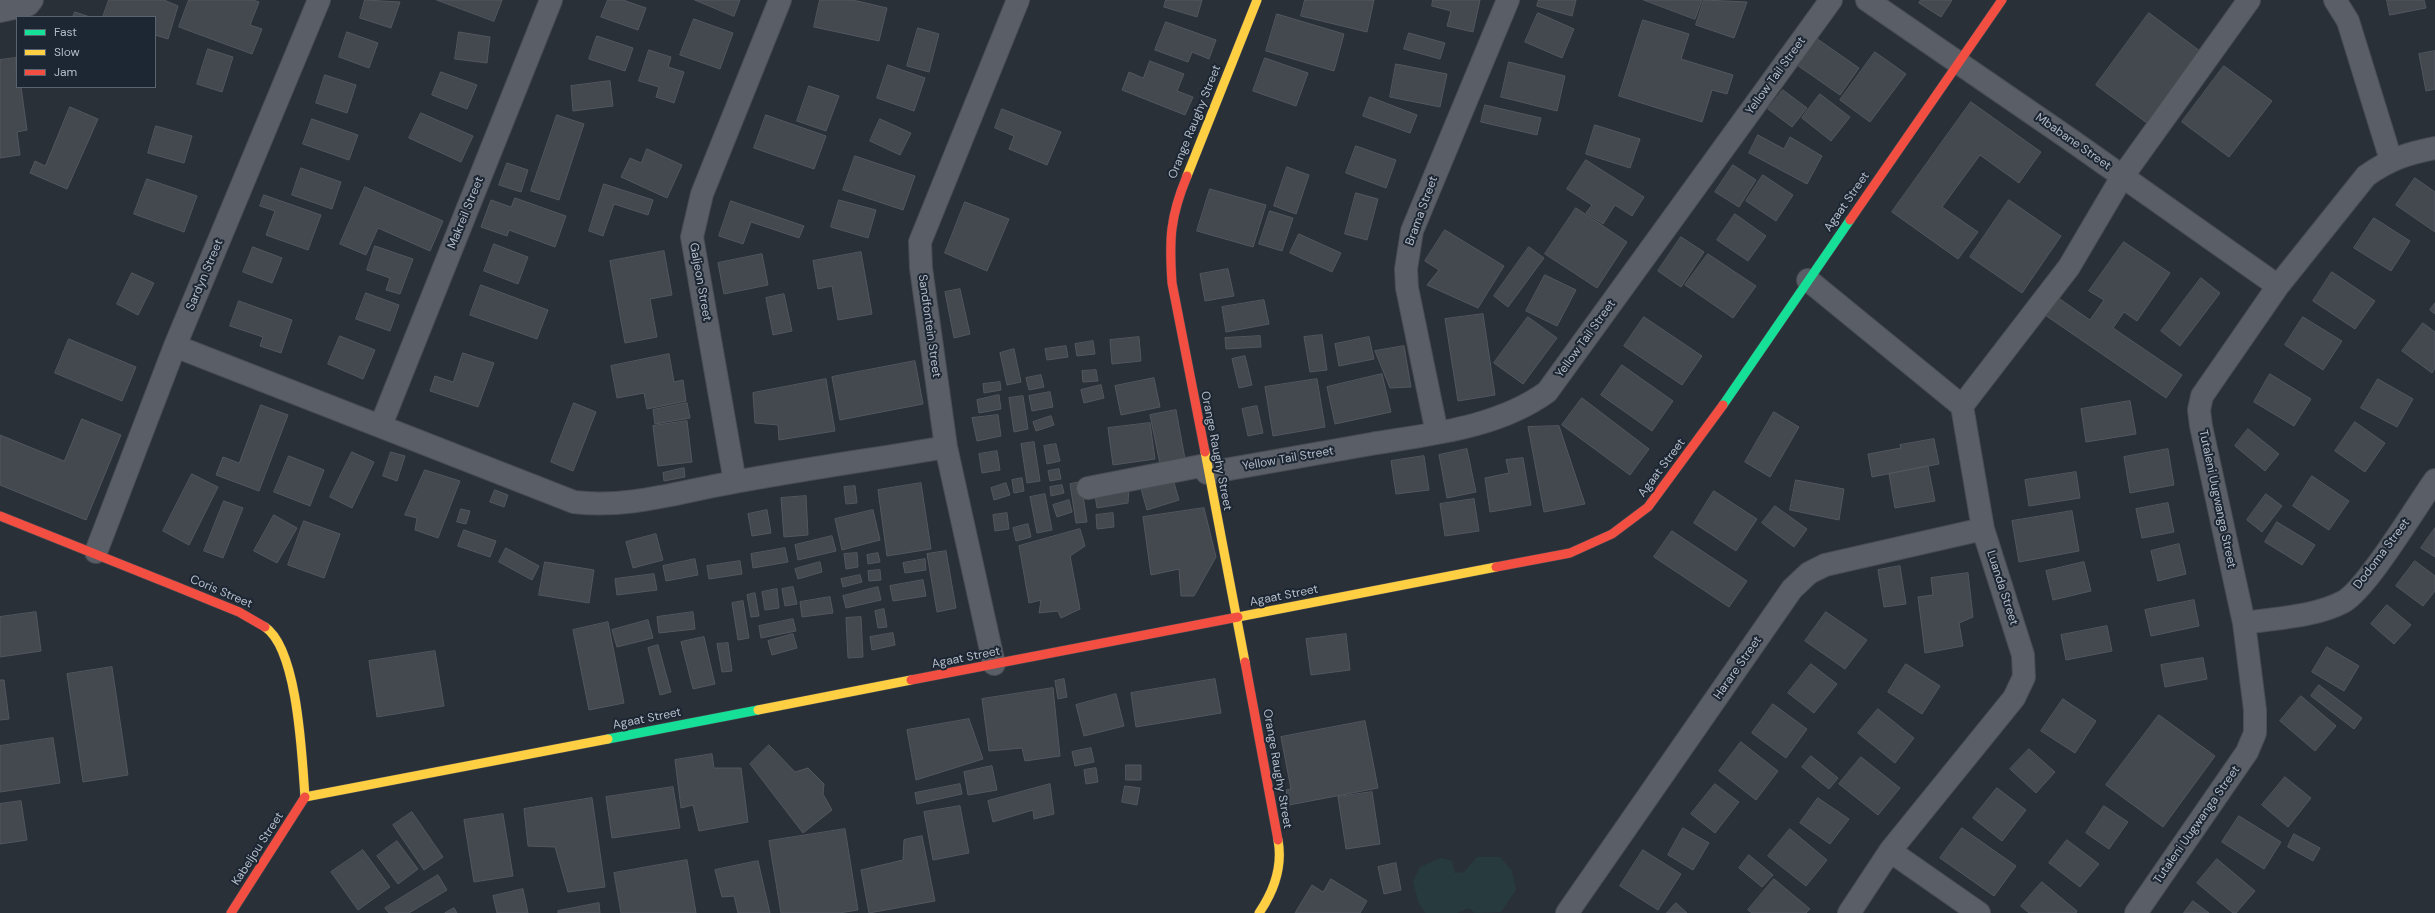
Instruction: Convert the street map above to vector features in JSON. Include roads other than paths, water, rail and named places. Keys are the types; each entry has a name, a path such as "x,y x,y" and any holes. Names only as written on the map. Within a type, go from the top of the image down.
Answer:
{"street":[{"path":"0,11 28,5 32,0"},
{"name":"Sardyn Street","path":"96,552 175,346 319,0"},
{"name":"Makreil Street","path":"381,425 551,0"},
{"name":"Galjeon Street","path":"735,482 692,237 702,194 780,0"},
{"name":"Sandfontein Street","path":"994,664 946,447 921,268 920,242 1018,0"},
{"name":"Orange Raughy Street","path":"1256,0 1170,222 1172,283 1206,469 1237,617 1280,850 1279,873 1274,888 1260,913"},
{"name":"Brama Street","path":"1437,433 1407,288 1407,254 1412,231 1508,0"},
{"name":"Yellow Tail Street","path":"1088,488 1437,433 1504,416 1528,406 1547,392 1831,0"},
{"name":"Mbabane Street","path":"1867,0 2278,286"},
{"name":"Agaat Street","path":"305,797 1570,553 1612,534 1648,507 1721,408 2002,0"},
{"path":"1808,280 1962,406 2069,267 2122,177 2249,0"},
{"path":"2336,0 2348,21 2391,160"},
{"name":"Tutaleni Uugwanga Street","path":"2136,913 2247,752 2255,733 2255,710 2244,623 2205,447 2199,410 2202,396 2278,286 2366,176 2391,160 2402,155 2435,148"},
{"path":"175,346 381,425 574,502 599,505 629,503 735,482 946,447"},
{"name":"Luanda Street","path":"1849,913 1890,852 2014,698 2024,677 2023,655 1983,529 1962,406"},
{"name":"Dodoma Street","path":"2244,623 2308,613 2344,601 2373,569 2435,480"},
{"name":"Coris Street","path":"0,516 96,552 251,618 275,635 286,657 302,758 305,797"},
{"name":"Harare Street","path":"1567,913 1792,589 1809,573 1825,565 1983,529"},
{"name":"Kabeljou Street","path":"231,913 305,797"},
{"path":"1890,852 1979,913"}]}
